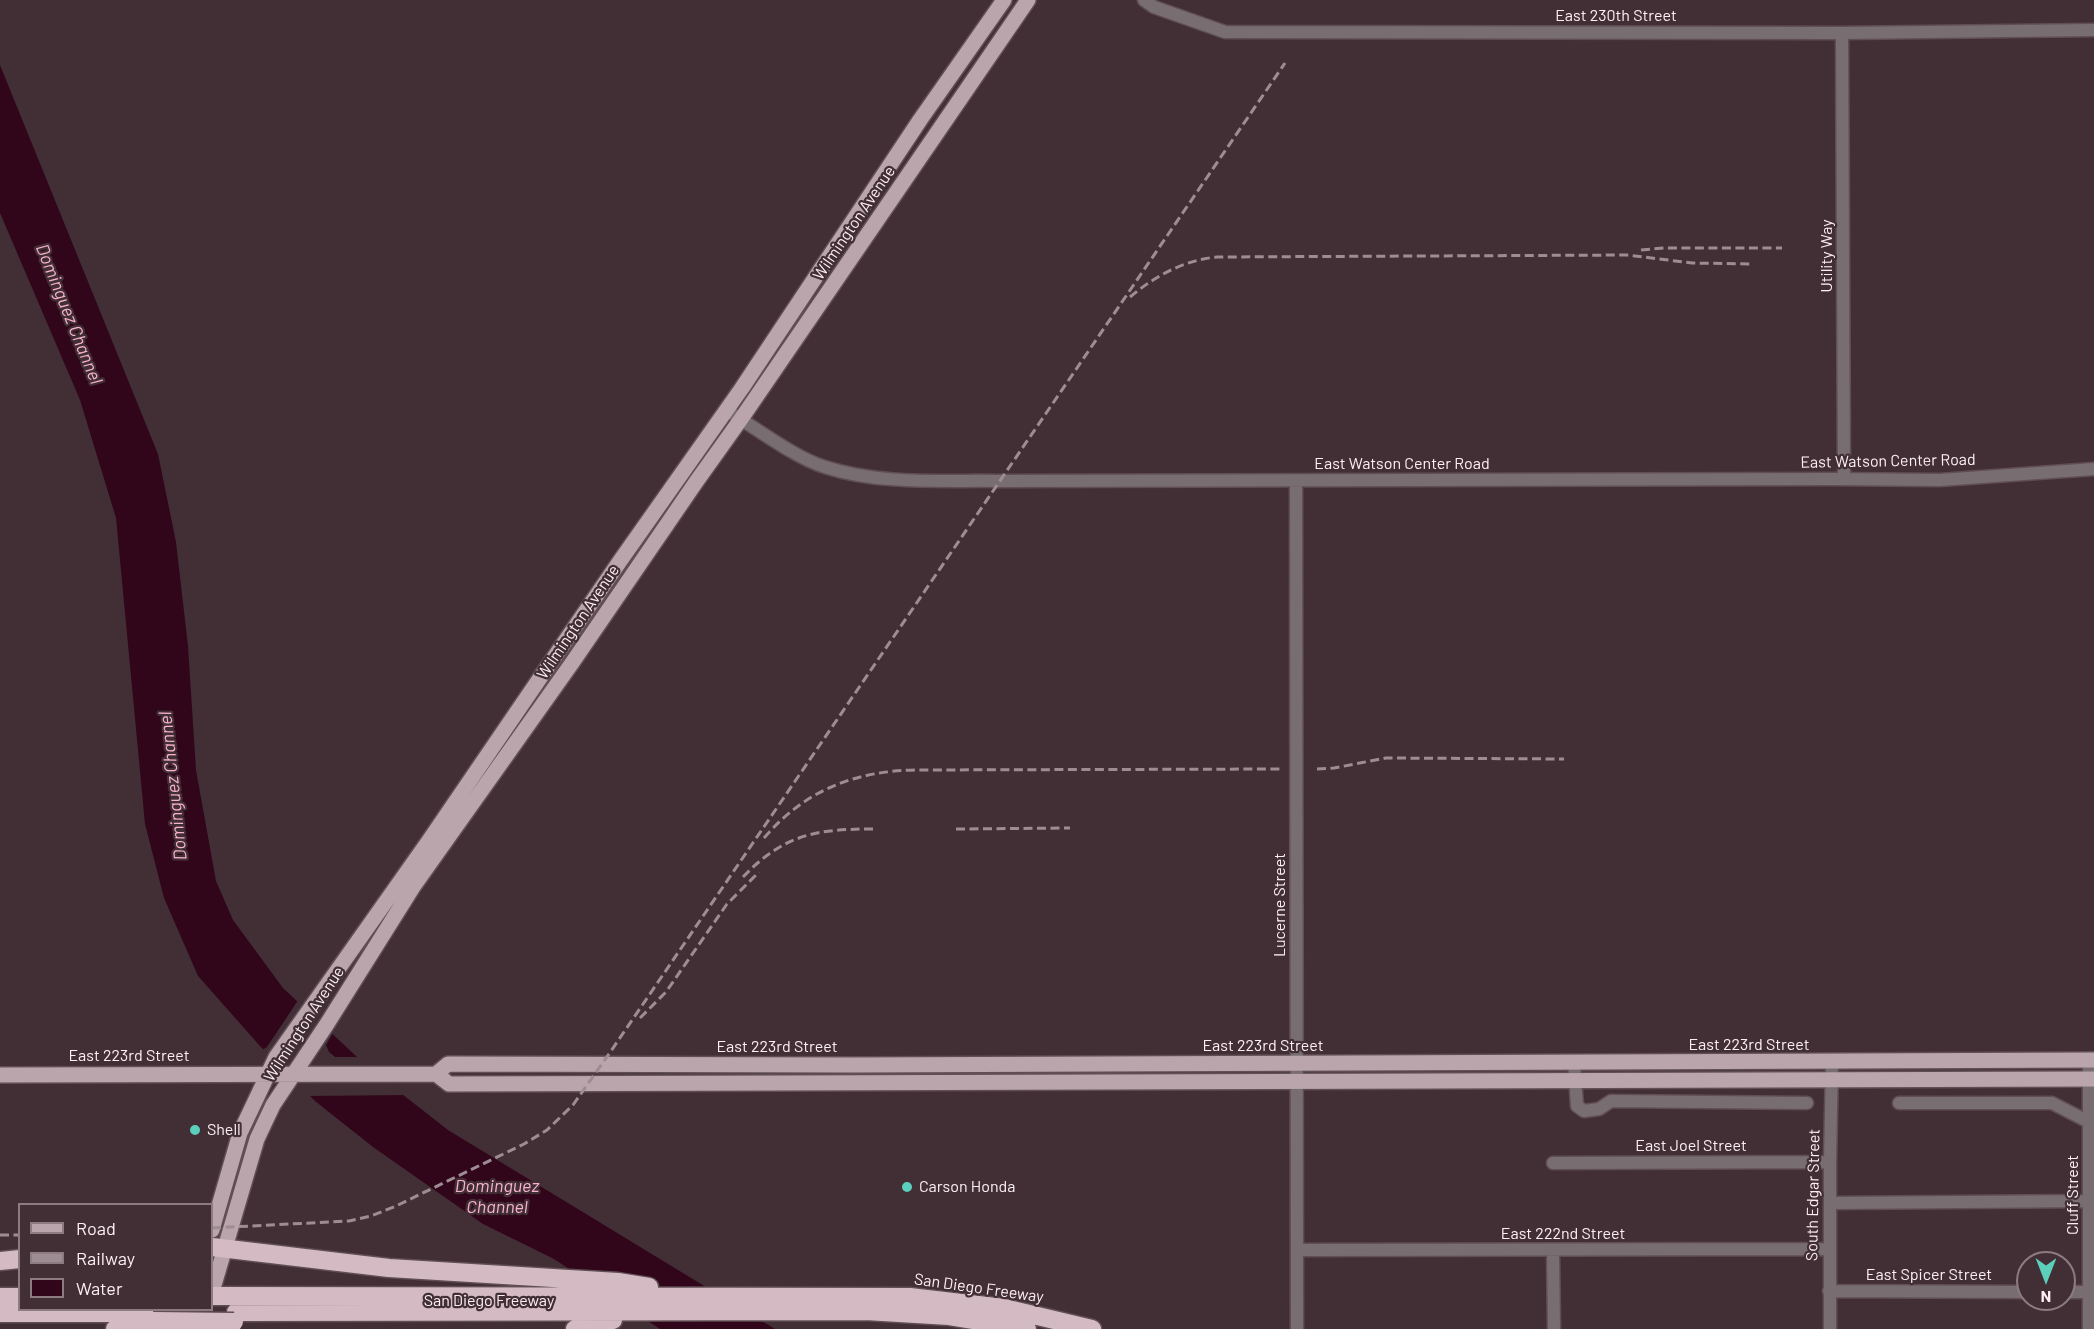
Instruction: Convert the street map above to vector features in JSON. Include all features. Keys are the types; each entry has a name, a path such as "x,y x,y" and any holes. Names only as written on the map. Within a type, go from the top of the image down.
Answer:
{"highway":[{"path":"219,1247 389,1268 618,1282 701,1296"},
{"path":"0,1261 18,1259"},
{"name":"San Diego Freeway","path":"213,1295 238,1309 613,1320 776,1313 977,1329"},
{"name":"San Diego Freeway","path":"0,1322 154,1317 238,1309 570,1295 876,1296 946,1300 1004,1308 1092,1329"},
{"path":"0,1297 18,1297"},
{"path":"0,1307 18,1306"},
{"path":"213,1306 238,1309 890,1312 977,1319 1027,1329"},
{"path":"776,1313 892,1306 1009,1320 1055,1329"},
{"path":"0,1313 154,1317"},
{"path":"115,1329 154,1317"},
{"path":"575,1329 613,1320"}],"main road":[{"name":"Wilmington Avenue","path":"213,1226 240,1133 263,1075 520,709 1004,0"},
{"name":"Wilmington Avenue","path":"213,1287 219,1247 243,1187 257,1139 279,1095 327,1024 413,887 741,419 1028,0"},
{"path":"520,709 533,718"},
{"name":"East 223rd Street","path":"436,1074 448,1064 1297,1064 2091,1060"},
{"name":"East 223rd Street","path":"0,1075 436,1074 449,1084 1832,1082 2091,1079"},
{"path":"226,1180 243,1187"},
{"path":"180,1329 186,1311"},
{"path":"200,1329 206,1311"}],"street":[{"name":"East 230th Street","path":"1144,0 1154,7 1225,32 1842,33 2094,30"},
{"name":"Utility Way","path":"1842,33 1844,479"},
{"name":"East Watson Center Road","path":"726,410 796,453 824,467 864,476 905,480 1940,480 2094,468"},
{"name":"Lucerne Street","path":"1296,481 1297,1329"},
{"name":"Cluff Street","path":"2089,1329 2091,1060"},
{"name":"South Edgar Street","path":"1830,1329 1832,1062"},
{"path":"1574,1063 1577,1106 1584,1111 1592,1112 1611,1101 1807,1103"},
{"path":"1899,1103 2052,1103 2089,1122"},
{"name":"East Joel Street","path":"1553,1163 1830,1162"},
{"path":"1830,1203 2089,1201"},
{"name":"East 222nd Street","path":"1297,1250 1829,1249"},
{"path":"1553,1251 1554,1329"},
{"name":"East Spicer Street","path":"1829,1291 2016,1292"},
{"path":"2076,1292 2090,1292"}],"water":[{"name":"Dominguez Channel","path":"0,65 158,454 176,542 188,646 196,770 216,881 233,920 283,988 370,1069 448,1130 775,1329 660,1329 554,1259 483,1224 373,1147 315,1101 259,1045 198,976 164,898 145,824 116,518 80,400 0,213"}],"pier":[{"path":"299,999 334,1031 326,1045 329,1052 335,1057 362,1057 408,1095 305,1096 261,1051 267,1047"}],"railway":[{"path":"213,1228 349,1221 371,1216 524,1144 547,1130 573,1105 1285,63"},
{"path":"1641,250 1782,248"},
{"path":"1130,297 1170,270 1217,257 1627,255 1692,263 1752,264"},
{"path":"1317,769 1386,758 1564,759"},
{"path":"764,838 796,807 832,786 872,774 894,771 1283,769"},
{"path":"956,829 1070,828"},
{"path":"743,877 773,851 802,837 835,830 873,829"},
{"path":"640,1018 666,992 727,904 759,872"},
{"path":"0,1235 18,1235"}],"place":[{"name":"Shell","path":"195,1130"},
{"name":"Carson Honda","path":"907,1187"}]}
